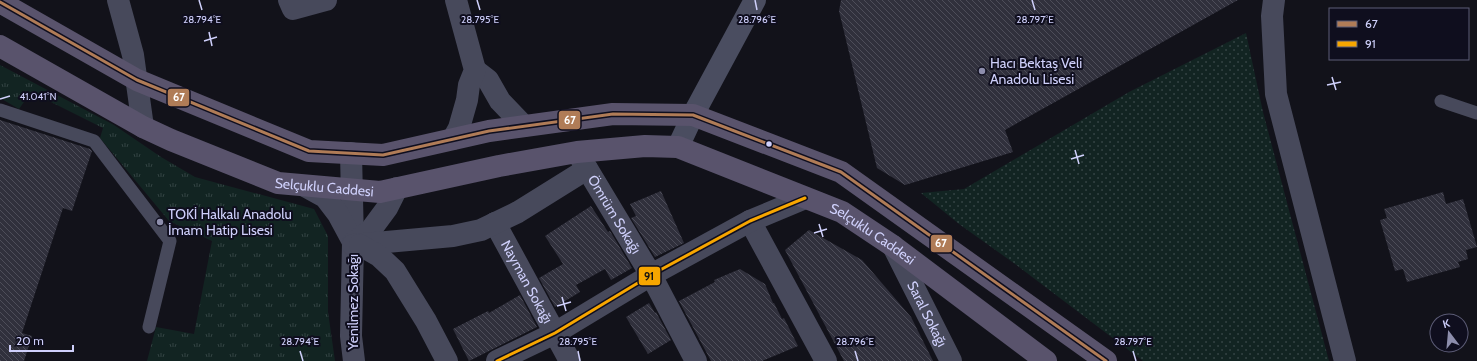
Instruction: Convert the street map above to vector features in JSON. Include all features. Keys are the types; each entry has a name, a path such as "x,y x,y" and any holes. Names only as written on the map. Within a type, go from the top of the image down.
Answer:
{"main road":[{"path":"0,2 136,80 309,151 382,155 489,131 613,114 693,115 841,172 1106,361"},
{"name":"Selçuklu Caddesi","path":"0,46 143,127 171,140 278,183 380,192 499,166 582,161 645,146 678,146 842,212 893,246 1046,361"}],"street":[{"path":"104,0 133,55"},
{"path":"118,0 133,55 143,127"},
{"path":"289,0 293,9 326,0"},
{"path":"453,139 459,128 474,70 456,0"},
{"path":"678,146 755,0"},
{"path":"1274,0 1272,16 1276,94 1345,361"},
{"path":"474,70 488,80 500,101 524,126"},
{"name":"Yenilmez Sokağı","path":"351,153 355,244 351,336 354,361"},
{"path":"355,244 453,236 481,230 518,212 582,161"},
{"name":"Ömrüm Sokağı","path":"582,161 651,275 696,361"},
{"path":"305,186 325,197 338,214 355,244 379,256 395,270 426,321 447,361"},
{"path":"355,244 370,231 387,208 397,188"},
{"path":"497,361 555,332 651,275 750,221 805,198"},
{"path":"750,221 826,361"},
{"name":"Nayman Sokağı","path":"496,223 570,361"},
{"name":"Saral Sokağı","path":"893,246 951,361"}],"lane":[{"path":"1441,101 1477,113"},
{"path":"0,110 94,141 170,241 148,326"}],"green space":[{"path":"1246,33 1263,112 1329,361 1143,361 1015,264 959,224 921,193 964,189 1129,92"},
{"path":"0,65 114,125 161,157 195,177 314,209 328,236 328,312 335,361 147,361 156,327 194,334 212,241 169,221 100,138 103,128 31,92 19,109 0,98"}],"building":[{"name":"Hacı Bektaş Veli Anadolu Lisesi","path":"841,0 1238,0 1005,130 1013,152 905,185 877,168 839,11"},
{"path":"0,120 90,149 92,151 72,211 63,208 22,333 32,336 24,361 0,361"},
{"path":"661,191 684,243 655,257 631,218 636,216 630,204"},
{"path":"1443,192 1446,204 1463,199 1477,247 1466,250 1468,259 1458,262 1460,267 1407,282 1403,269 1395,271 1380,220 1387,218 1384,209"},
{"path":"591,206 608,232 610,231 632,268 611,280 605,269 576,285 580,292 555,307 539,278 563,264 545,236"},
{"path":"809,230 862,260 911,317 933,361 844,361 785,250"},
{"path":"740,269 765,284 773,303 782,319 784,318 798,346 762,361 711,361 679,301 715,282 714,280"},
{"path":"520,295 537,327 469,361 453,329 488,311 489,313"},
{"path":"649,303 655,313 656,312 671,340 648,354 626,317"}],"transit line":[{"name":"67","path":"0,2 137,80 309,151 383,155 489,131 613,114 693,115 841,172 1106,361"},
{"name":"91","path":"497,361 555,333 651,275 750,221 805,198"}],"place":[{"name":"Hacı Bektaş Veli Anadolu Lisesi","path":"982,71"},
{"name":"TOKİ Halkalı Anadolu İmam Hatip Lisesi","path":"160,222"}]}
